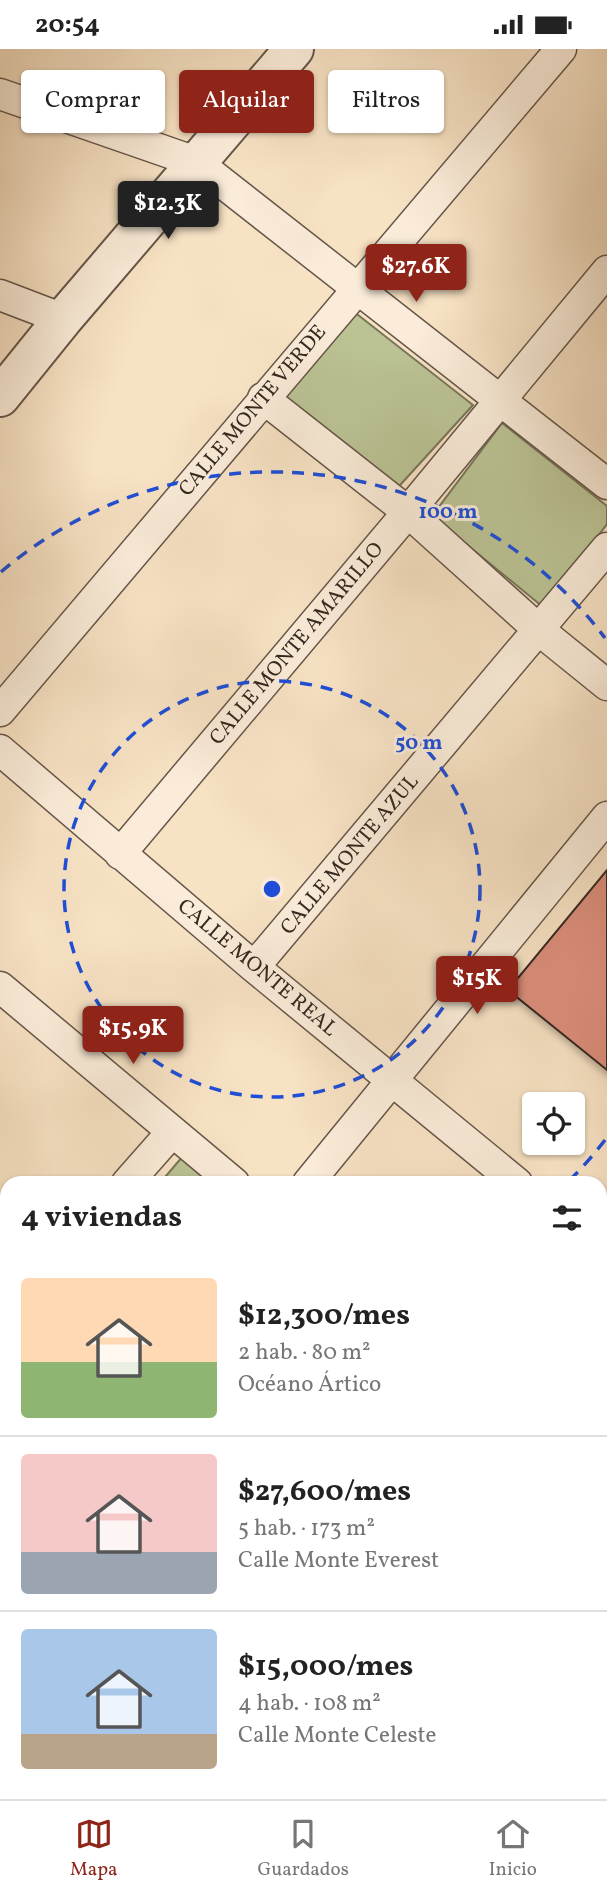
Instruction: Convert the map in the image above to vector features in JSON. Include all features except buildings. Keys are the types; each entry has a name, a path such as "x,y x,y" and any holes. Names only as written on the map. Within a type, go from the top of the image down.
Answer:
{"street":[{"path":"0,397 293,49"},
{"name":"CALLE MONTE VERDE","path":"0,711 561,49"},
{"path":"0,94 196,162 607,484"},
{"name":"CALLE MONTE AMARILLO","path":"120,854 607,271"},
{"path":"0,295 63,319"},
{"path":"263,398 408,512 539,630 607,685"},
{"name":"CALLE MONTE AZUL","path":"254,967 607,548"},
{"name":"CALLE MONTE REAL","path":"0,750 254,967 509,1176"},
{"path":"314,1176 607,817"},
{"path":"0,987 225,1176"},
{"path":"133,1176 172,1132"}],"green space":[{"path":"353,311 473,405 391,495 281,404"},
{"path":"502,423 607,506 607,524 543,607 432,516"},
{"path":"183,1156 207,1176 166,1176"}]}
